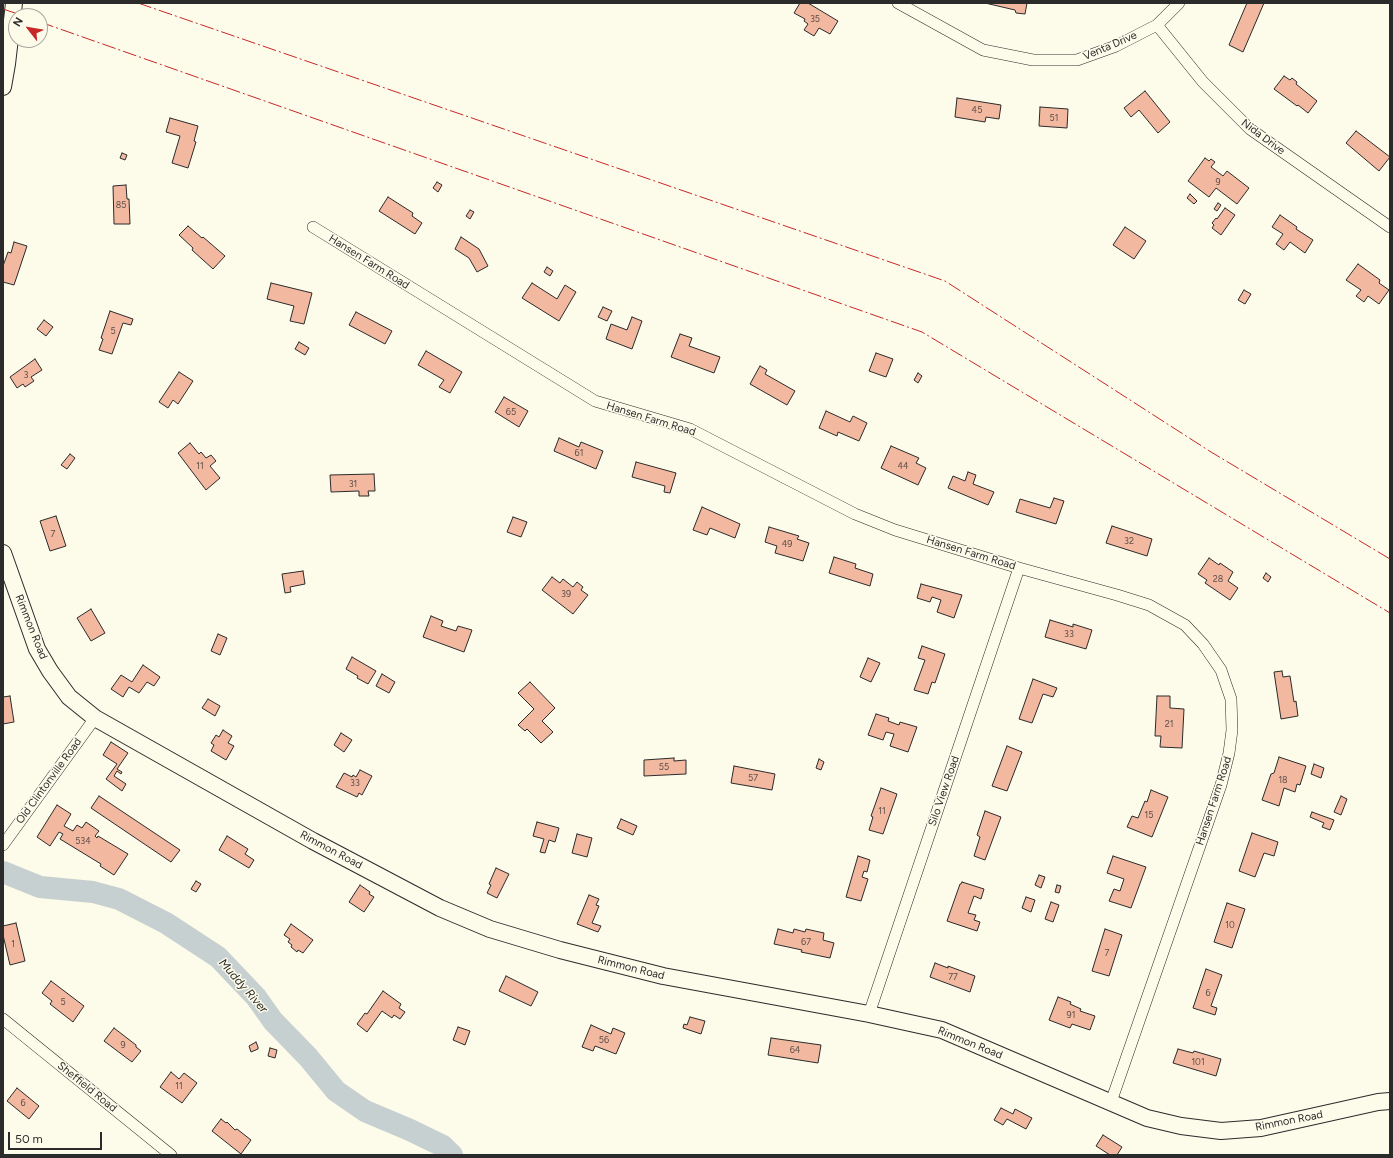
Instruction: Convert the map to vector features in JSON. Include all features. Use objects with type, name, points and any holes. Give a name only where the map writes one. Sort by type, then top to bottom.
[{"type":"street","points":[[3,87],[14,3]]},
{"type":"street","name":"Venta Drive","points":[[898,3],[983,50],[1033,60],[1078,60],[1116,46],[1157,25],[1179,3]]},
{"type":"street","name":"Nida Drive","points":[[1157,25],[1203,82],[1250,129],[1390,227]]},
{"type":"street","name":"Hansen Farm Road","points":[[313,228],[594,401],[690,429],[855,514],[895,530],[1019,568],[1149,605],[1185,625],[1204,644],[1221,670],[1231,700],[1232,730],[1229,753],[1221,785],[1111,1102]]},
{"type":"street","name":"Rimmon Road","points":[[3,553],[37,649],[50,671],[69,697],[95,718],[320,845],[440,908],[490,929],[560,950],[663,976],[869,1014],[942,1030],[1147,1118],[1181,1126],[1221,1131],[1261,1128],[1378,1102],[1390,1101]]},
{"type":"street","name":"Silo View Road","points":[[869,1014],[1019,568]]},
{"type":"street","name":"Old Clintonville Road","points":[[3,845],[95,718]]},
{"type":"street","name":"Sheffield Road","points":[[3,1019],[171,1155]]},
{"type":"building","points":[[800,3],[808,3],[838,21],[830,34],[819,28],[814,36],[804,30],[808,24],[804,21],[805,19],[794,13]]},
{"type":"building","points":[[985,3],[1027,3],[1025,14],[1016,13],[1015,10]]},
{"type":"building","points":[[1247,3],[1264,3],[1243,52],[1229,45]]},
{"type":"building","points":[[1284,76],[1290,80],[1292,78],[1297,82],[1296,84],[1317,101],[1308,113],[1274,89]]},
{"type":"building","points":[[1145,91],[1170,122],[1158,133],[1139,110],[1131,117],[1124,108]]},
{"type":"building","points":[[957,98],[1001,105],[999,119],[986,117],[985,122],[955,117]]},
{"type":"building","points":[[1040,107],[1068,109],[1067,128],[1039,126]]},
{"type":"building","points":[[170,118],[198,126],[194,141],[196,142],[188,168],[172,163],[180,136],[166,132]]},
{"type":"building","points":[[1356,131],[1390,157],[1379,171],[1346,143]]},
{"type":"building","points":[[122,153],[127,155],[125,160],[120,158]]},
{"type":"building","points":[[1205,158],[1209,161],[1211,159],[1215,162],[1211,167],[1223,176],[1227,171],[1249,188],[1237,204],[1216,188],[1209,197],[1188,181]]},
{"type":"building","points":[[437,182],[442,185],[438,192],[433,188]]},
{"type":"building","points":[[126,185],[127,199],[129,199],[130,224],[114,224],[113,186]]},
{"type":"building","points":[[1190,194],[1197,201],[1194,204],[1187,198]]},
{"type":"building","points":[[388,197],[413,213],[412,216],[422,223],[415,234],[379,211]]},
{"type":"building","points":[[1218,203],[1221,205],[1217,211],[1214,209]]},
{"type":"building","points":[[1225,208],[1235,215],[1221,235],[1212,228],[1214,225],[1212,223]]},
{"type":"building","points":[[470,210],[474,212],[470,219],[466,216]]},
{"type":"building","points":[[1280,215],[1297,227],[1296,229],[1313,240],[1305,253],[1290,242],[1284,250],[1276,244],[1283,234],[1272,227]]},
{"type":"building","points":[[188,226],[225,256],[213,269],[192,250],[193,248],[179,235]]},
{"type":"building","points":[[1125,227],[1146,241],[1134,259],[1113,245]]},
{"type":"building","points":[[461,237],[479,249],[488,266],[477,272],[469,258],[455,249]]},
{"type":"building","points":[[14,242],[27,246],[14,285],[3,282],[3,266],[8,252],[11,253]]},
{"type":"building","points":[[1358,264],[1380,280],[1379,283],[1389,290],[1379,304],[1368,296],[1364,302],[1356,296],[1361,290],[1346,280]]},
{"type":"building","points":[[547,267],[553,271],[550,276],[544,272]]},
{"type":"building","points":[[271,283],[312,293],[304,324],[290,321],[294,306],[267,299]]},
{"type":"building","points":[[532,283],[557,299],[565,285],[576,292],[559,321],[522,298]]},
{"type":"building","points":[[1244,290],[1251,294],[1245,304],[1238,300]]},
{"type":"building","points":[[603,307],[612,311],[607,321],[598,317]]},
{"type":"building","points":[[110,311],[133,319],[131,325],[123,323],[112,354],[99,350],[103,339],[101,338]]},
{"type":"building","points":[[356,312],[392,331],[385,344],[349,325]]},
{"type":"building","points":[[632,317],[642,321],[632,349],[606,339],[611,324],[627,330]]},
{"type":"building","points":[[44,320],[53,327],[46,336],[37,329]]},
{"type":"building","points":[[680,334],[692,338],[689,346],[720,357],[714,373],[671,357]]},
{"type":"building","points":[[299,342],[309,348],[305,355],[295,349]]},
{"type":"building","points":[[426,351],[462,372],[450,393],[439,387],[444,380],[418,365]]},
{"type":"building","points":[[876,353],[893,359],[886,377],[869,371]]},
{"type":"building","points":[[35,359],[42,370],[31,377],[34,381],[25,387],[23,384],[17,388],[10,377]]},
{"type":"building","points":[[760,366],[767,370],[765,374],[795,391],[787,405],[750,384]]},
{"type":"building","points":[[179,372],[193,381],[178,404],[173,400],[168,408],[159,402]]},
{"type":"building","points":[[918,373],[922,376],[918,383],[914,380]]},
{"type":"building","points":[[504,397],[528,411],[519,427],[495,412]]},
{"type":"building","points":[[826,411],[850,422],[853,416],[867,423],[859,441],[838,432],[837,436],[819,428]]},
{"type":"building","points":[[559,438],[579,447],[581,442],[603,451],[596,469],[554,451]]},
{"type":"building","points":[[190,443],[199,454],[201,452],[206,458],[211,455],[216,461],[210,466],[220,478],[206,490],[178,453]]},
{"type":"building","points":[[891,446],[919,458],[916,463],[926,468],[918,485],[881,468]]},
{"type":"building","points":[[70,454],[75,458],[67,469],[61,465]]},
{"type":"building","points":[[636,462],[676,473],[670,493],[664,492],[665,486],[632,477]]},
{"type":"building","points":[[968,472],[976,475],[973,484],[994,492],[988,505],[948,488],[953,476],[965,481]]},
{"type":"building","points":[[374,474],[375,491],[368,491],[369,496],[359,496],[359,491],[331,492],[330,475]]},
{"type":"building","points":[[1054,498],[1064,501],[1056,524],[1016,512],[1020,499],[1050,508]]},
{"type":"building","points":[[702,507],[740,524],[735,538],[710,528],[707,535],[693,530]]},
{"type":"building","points":[[56,516],[66,546],[50,551],[40,521]]},
{"type":"building","points":[[513,517],[527,522],[521,537],[507,532]]},
{"type":"building","points":[[1112,526],[1152,539],[1147,556],[1106,543]]},
{"type":"building","points":[[769,527],[799,536],[797,539],[809,543],[803,561],[775,553],[777,546],[765,542]]},
{"type":"building","points":[[834,557],[856,564],[855,568],[873,574],[870,586],[829,573]]},
{"type":"building","points":[[1209,558],[1219,565],[1220,563],[1233,572],[1228,581],[1238,588],[1230,600],[1205,583],[1207,580],[1198,574]]},
{"type":"building","points":[[303,571],[305,584],[290,587],[291,592],[285,593],[282,574]]},
{"type":"building","points":[[1266,573],[1271,577],[1268,582],[1263,578]]},
{"type":"building","points":[[552,577],[560,583],[563,579],[573,587],[577,582],[583,587],[581,590],[588,595],[573,614],[542,590]]},
{"type":"building","points":[[921,584],[962,595],[954,618],[937,612],[941,600],[932,597],[930,602],[917,598]]},
{"type":"building","points":[[91,609],[105,633],[91,641],[77,618]]},
{"type":"building","points":[[431,616],[443,621],[441,626],[456,631],[458,626],[472,630],[464,652],[423,637]]},
{"type":"building","points":[[1050,620],[1073,627],[1073,624],[1092,630],[1086,649],[1045,637]]},
{"type":"building","points":[[218,634],[227,638],[220,655],[211,651]]},
{"type":"building","points":[[922,646],[945,654],[935,683],[932,682],[928,694],[914,690],[925,660],[918,658]]},
{"type":"building","points":[[352,657],[376,671],[368,684],[357,678],[358,676],[346,669]]},
{"type":"building","points":[[868,658],[880,663],[871,682],[860,677]]},
{"type":"building","points":[[143,665],[160,677],[154,686],[147,682],[139,693],[129,687],[123,697],[111,689],[121,675],[132,682]]},
{"type":"building","points":[[1282,671],[1283,677],[1290,676],[1298,716],[1281,719],[1274,672]]},
{"type":"building","points":[[382,674],[395,682],[389,693],[376,686]]},
{"type":"building","points":[[1033,679],[1057,688],[1053,697],[1043,694],[1032,723],[1019,719]]},
{"type":"building","points":[[530,682],[555,708],[542,721],[553,732],[541,743],[527,729],[525,731],[518,725],[534,709],[518,693]]},
{"type":"building","points":[[10,696],[14,722],[3,724],[3,697]]},
{"type":"building","points":[[1157,696],[1170,696],[1170,708],[1184,709],[1182,748],[1160,747],[1161,736],[1155,736]]},
{"type":"building","points":[[208,699],[220,706],[215,716],[202,708]]},
{"type":"building","points":[[876,714],[889,718],[888,721],[899,725],[900,722],[917,727],[908,752],[890,746],[894,734],[886,732],[883,740],[868,735]]},
{"type":"building","points":[[223,730],[232,736],[228,743],[234,746],[226,760],[211,751],[214,745],[211,743],[216,735],[219,737]]},
{"type":"building","points":[[341,733],[352,740],[344,752],[334,745]]},
{"type":"building","points":[[111,742],[128,753],[117,769],[122,772],[121,774],[117,771],[114,776],[126,784],[122,791],[106,779],[117,764],[103,755]]},
{"type":"building","points":[[1007,746],[1022,752],[1007,791],[992,786]]},
{"type":"building","points":[[1279,757],[1306,766],[1300,785],[1297,784],[1295,792],[1284,788],[1279,806],[1262,800],[1271,774],[1274,773]]},
{"type":"building","points":[[674,758],[674,761],[686,760],[686,774],[644,776],[644,760]]},
{"type":"building","points":[[819,759],[824,762],[821,770],[816,768]]},
{"type":"building","points":[[1314,764],[1324,768],[1321,778],[1311,774]]},
{"type":"building","points":[[734,766],[775,774],[772,790],[731,783]]},
{"type":"building","points":[[360,770],[372,776],[362,795],[359,793],[357,797],[336,787],[344,773],[352,777],[353,775],[356,777]]},
{"type":"building","points":[[881,788],[897,794],[883,834],[869,830],[873,817],[871,816]]},
{"type":"building","points":[[1151,790],[1168,797],[1152,837],[1127,827],[1132,816],[1138,818],[1145,801],[1147,802]]},
{"type":"building","points":[[99,796],[180,850],[171,862],[91,808]]},
{"type":"building","points":[[1341,796],[1347,799],[1341,815],[1334,812]]},
{"type":"building","points":[[57,805],[71,814],[64,826],[73,831],[77,825],[82,828],[86,822],[99,831],[95,836],[97,838],[98,836],[128,854],[114,875],[100,866],[101,864],[60,839],[63,834],[59,832],[50,846],[37,837]]},
{"type":"building","points":[[985,811],[1001,817],[985,860],[974,856],[980,837],[977,835]]},
{"type":"building","points":[[1312,812],[1334,820],[1330,830],[1322,827],[1324,823],[1310,817]]},
{"type":"building","points":[[621,819],[637,826],[633,835],[617,828]]},
{"type":"building","points":[[537,822],[559,828],[555,842],[549,840],[545,853],[540,852],[544,839],[533,836]]},
{"type":"building","points":[[1252,833],[1278,842],[1274,856],[1264,853],[1255,877],[1239,871]]},
{"type":"building","points":[[577,834],[592,838],[587,857],[572,853]]},
{"type":"building","points":[[227,836],[248,849],[245,854],[254,860],[249,868],[219,850]]},
{"type":"building","points":[[858,856],[870,860],[867,872],[864,871],[862,877],[868,879],[861,901],[846,897]]},
{"type":"building","points":[[1113,856],[1146,867],[1131,908],[1109,901],[1114,889],[1120,891],[1124,879],[1107,873]]},
{"type":"building","points":[[496,868],[509,874],[497,898],[487,893]]},
{"type":"building","points":[[1039,875],[1045,877],[1041,888],[1035,885]]},
{"type":"building","points":[[196,881],[201,884],[196,892],[191,889]]},
{"type":"building","points":[[962,882],[984,889],[981,899],[974,896],[968,913],[976,915],[974,920],[980,922],[977,931],[947,921]]},
{"type":"building","points":[[360,885],[374,897],[364,912],[349,902]]},
{"type":"building","points":[[1057,885],[1061,886],[1059,893],[1055,892]]},
{"type":"building","points":[[589,895],[599,899],[596,905],[599,906],[592,923],[601,926],[598,932],[577,924]]},
{"type":"building","points":[[1026,897],[1035,900],[1031,912],[1022,908]]},
{"type":"building","points":[[1051,902],[1059,905],[1053,922],[1045,919]]},
{"type":"building","points":[[1227,903],[1245,909],[1232,948],[1214,942]]},
{"type":"building","points":[[16,923],[25,961],[10,965],[3,935],[3,926]]},
{"type":"building","points":[[291,924],[313,940],[303,953],[298,950],[297,952],[291,947],[292,945],[288,942],[290,939],[284,935]]},
{"type":"building","points":[[778,929],[793,933],[794,929],[805,932],[806,929],[824,933],[823,940],[834,943],[830,958],[801,952],[802,950],[774,944]]},
{"type":"building","points":[[1105,929],[1122,935],[1109,976],[1092,971]]},
{"type":"building","points":[[935,963],[975,976],[970,992],[930,977]]},
{"type":"building","points":[[1206,969],[1222,975],[1211,1006],[1217,1008],[1215,1015],[1193,1008]]},
{"type":"building","points":[[506,976],[538,992],[531,1006],[499,991]]},
{"type":"building","points":[[51,981],[84,1006],[73,1022],[50,1004],[52,1001],[42,993]]},
{"type":"building","points":[[383,991],[401,1004],[399,1008],[405,1012],[400,1019],[394,1015],[392,1018],[382,1011],[367,1032],[357,1024],[365,1013],[367,1014]]},
{"type":"building","points":[[1058,997],[1071,1002],[1070,1004],[1081,1009],[1080,1011],[1095,1016],[1090,1030],[1072,1024],[1070,1028],[1049,1020]]},
{"type":"building","points":[[690,1017],[705,1021],[701,1034],[683,1028],[684,1024],[687,1025]]},
{"type":"building","points":[[591,1025],[611,1034],[613,1028],[625,1033],[616,1054],[595,1046],[593,1051],[582,1047]]},
{"type":"building","points":[[458,1027],[470,1031],[465,1045],[453,1040]]},
{"type":"building","points":[[114,1028],[136,1045],[136,1047],[141,1051],[132,1062],[104,1041]]},
{"type":"building","points":[[771,1038],[821,1045],[818,1063],[768,1055]]},
{"type":"building","points":[[256,1042],[258,1049],[251,1052],[249,1046]]},
{"type":"building","points":[[270,1048],[277,1050],[275,1058],[268,1056]]},
{"type":"building","points":[[1178,1049],[1193,1053],[1194,1051],[1221,1059],[1216,1076],[1173,1063]]},
{"type":"building","points":[[171,1072],[179,1079],[184,1073],[197,1083],[182,1103],[160,1087]]},
{"type":"building","points":[[17,1088],[39,1106],[29,1119],[7,1101]]},
{"type":"building","points":[[1001,1108],[1013,1114],[1015,1109],[1032,1118],[1026,1129],[1007,1119],[1003,1125],[994,1120]]},
{"type":"building","points":[[221,1119],[251,1140],[241,1154],[212,1131]]},
{"type":"building","points":[[1103,1135],[1122,1147],[1117,1155],[1110,1155],[1096,1146]]},
{"type":"waterway","name":"Muddy River","points":[[3,872],[40,887],[93,892],[119,899],[166,923],[218,957],[256,997],[273,1021],[308,1057],[336,1091],[365,1111],[443,1146],[452,1155]]},
{"type":"power","points":[[138,3],[945,281],[1211,452],[1390,559]]},
{"type":"power","points":[[3,9],[8,11]]},
{"type":"power","points":[[48,25],[922,332],[1390,613]]}]
